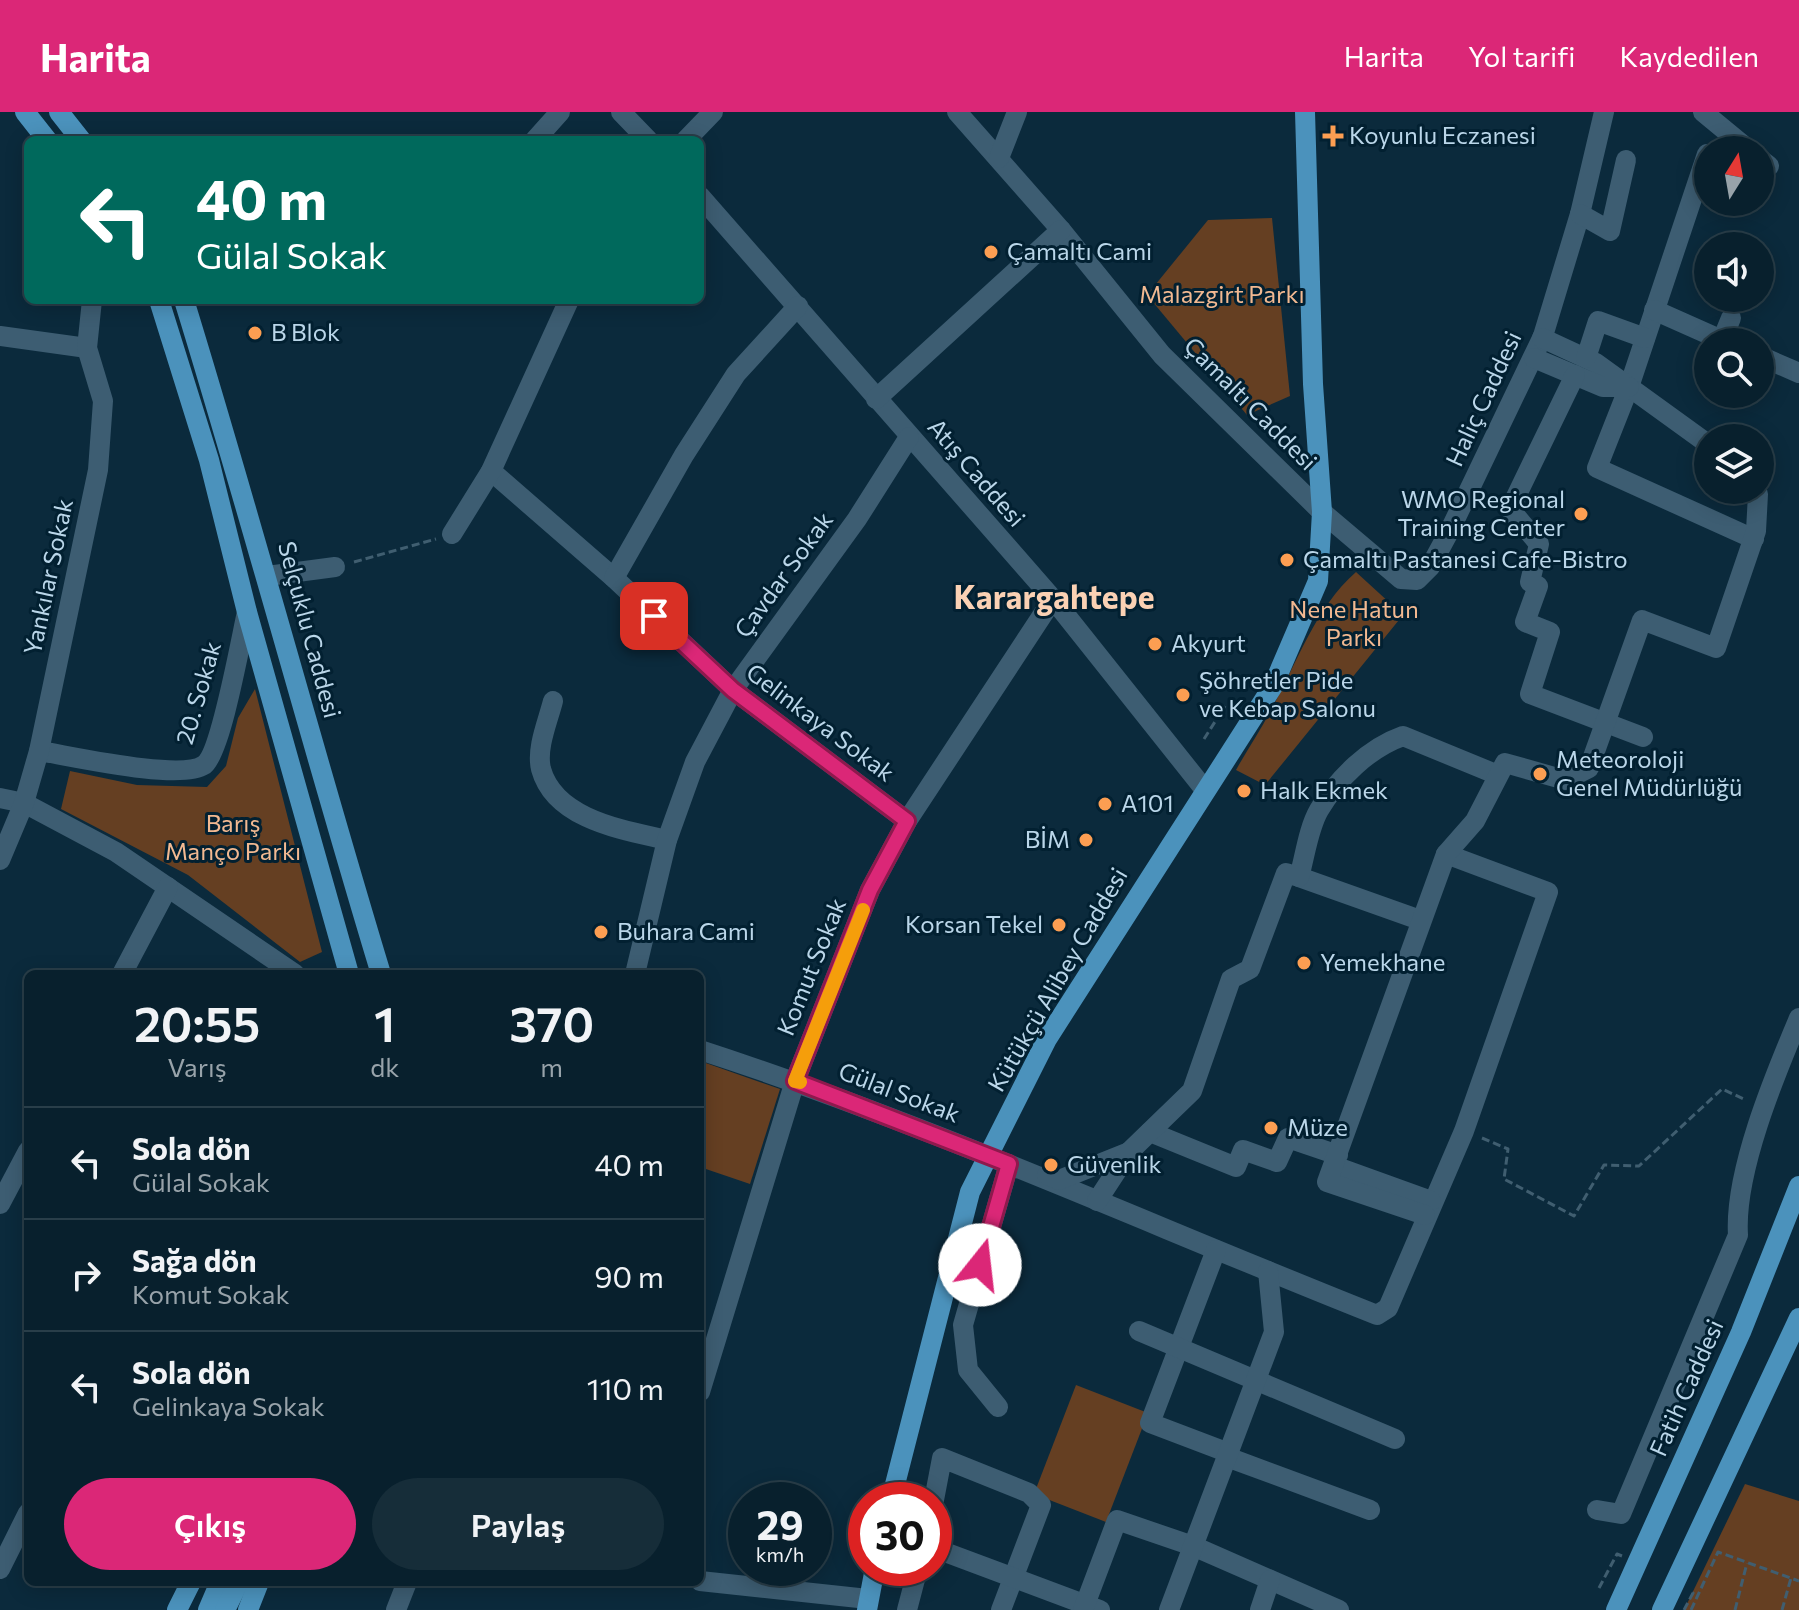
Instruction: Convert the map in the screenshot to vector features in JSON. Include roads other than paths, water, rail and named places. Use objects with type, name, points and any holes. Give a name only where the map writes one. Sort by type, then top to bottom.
[{"type":"main road","points":[[25,112],[44,136]]},
{"type":"main road","points":[[59,112],[78,136]]},
{"type":"main road","name":"Kütükçü Alibey Caddesi","points":[[896,1482],[970,1192],[1047,1039],[1273,686],[1318,581],[1322,512],[1313,384],[1305,112]]},
{"type":"main road","points":[[160,304],[209,460],[247,612],[348,970]]},
{"type":"main road","name":"Selçuklu Caddesi","points":[[185,304],[380,970]]},
{"type":"main road","name":"Fatih Caddesi","points":[[1616,1610],[1741,1332],[1799,1186]]},
{"type":"main road","points":[[1662,1610],[1799,1318]]},
{"type":"main road","points":[[177,1610],[189,1586]]},
{"type":"main road","points":[[208,1610],[218,1586]]},
{"type":"main road","points":[[225,1610],[237,1586]]},
{"type":"main road","points":[[248,1610],[257,1586]]},
{"type":"street","points":[[539,136],[560,112]]},
{"type":"street","points":[[621,112],[644,136]]},
{"type":"street","points":[[690,136],[713,112]]},
{"type":"street","name":"Çamaltı Caddesi","points":[[957,112],[1061,230],[1162,355],[1322,512]]},
{"type":"street","points":[[999,158],[1017,112]]},
{"type":"street","name":"Haliç Caddesi","points":[[1322,512],[1401,579],[1417,580],[1430,567],[1542,338],[1580,214],[1604,112]]},
{"type":"street","points":[[1703,112],[1732,136]]},
{"type":"street","points":[[1580,214],[1610,231],[1626,160]]},
{"type":"street","points":[[1694,192],[1629,387],[1597,468],[1754,539]]},
{"type":"street","name":"Atış Caddesi","points":[[704,200],[1053,599],[1205,790]]},
{"type":"street","points":[[876,399],[1061,230]]},
{"type":"street","name":"Yankılar Sokak","points":[[0,860],[24,803],[39,751],[98,470],[103,401],[87,348],[92,304]]},
{"type":"street","points":[[452,534],[491,471],[567,304]]},
{"type":"street","points":[[614,578],[684,455],[736,374],[798,306]]},
{"type":"street","points":[[1654,310],[1695,328]]},
{"type":"street","points":[[1728,328],[1731,318]]},
{"type":"street","points":[[1643,737],[1530,694],[1550,632],[1525,622],[1538,586],[1530,582],[1539,544],[1510,509],[1580,367],[1598,321],[1645,338]]},
{"type":"street","points":[[0,336],[87,348]]},
{"type":"street","points":[[1542,338],[1603,387],[1629,387],[1694,434]]},
{"type":"street","points":[[1534,358],[1580,367]]},
{"type":"street","points":[[1774,362],[1799,373]]},
{"type":"street","name":"Çavdar Sokak","points":[[636,970],[667,840],[686,779],[733,690],[857,519],[909,437]]},
{"type":"street","name":"Gelinkaya Sokak","points":[[491,471],[614,578],[733,690],[907,821]]},
{"type":"street","points":[[1333,1168],[1446,854],[1475,821],[1505,763],[1565,780],[1575,778],[1589,768],[1642,620],[1716,648],[1754,539],[1757,504]]},
{"type":"street","points":[[267,576],[335,567]]},
{"type":"street","name":"Komut Sokak","points":[[704,1361],[707,1338],[795,1081],[870,890],[907,821],[1053,599]]},
{"type":"street","name":"20. Sokak","points":[[39,751],[181,773],[204,765],[212,754],[224,716],[247,612]]},
{"type":"street","points":[[553,701],[541,746],[541,768],[561,801],[614,827],[667,840]]},
{"type":"street","points":[[1299,877],[1318,811],[1376,745],[1403,736],[1498,775]]},
{"type":"street","points":[[0,798],[24,803],[116,852],[289,970]]},
{"type":"street","points":[[1150,1132],[1236,1167],[1243,1150],[1277,1162],[1288,1138],[1333,1168],[1428,1208],[1464,1131],[1548,892],[1446,854]]},
{"type":"street","points":[[1097,1201],[1129,1152],[1192,1091],[1231,979],[1250,969],[1286,873],[1420,920]]},
{"type":"street","points":[[124,970],[168,887]]},
{"type":"street","points":[[1597,1510],[1621,1514],[1738,1235],[1737,1209],[1765,1108],[1799,1018]]},
{"type":"street","name":"Gülal Sokak","points":[[704,1051],[795,1081],[1009,1164],[1377,1315],[1388,1308],[1428,1208]]},
{"type":"street","points":[[1032,1168],[1059,1180],[1129,1152]]},
{"type":"street","points":[[0,1204],[24,1159]]},
{"type":"street","points":[[998,1407],[968,1370],[963,1325],[1009,1164]]},
{"type":"street","points":[[1216,1250],[1150,1423],[1370,1510]]},
{"type":"street","points":[[1169,1610],[1274,1332],[1268,1271]]},
{"type":"street","points":[[1139,1331],[1395,1439]]},
{"type":"street","points":[[937,1482],[942,1458],[1029,1493],[1041,1505],[1001,1610]]},
{"type":"street","points":[[952,1555],[1089,1608],[1117,1520],[1193,1546],[1339,1610]]},
{"type":"street","points":[[0,1569],[24,1521]]},
{"type":"street","points":[[1260,1610],[1270,1580]]},
{"type":"street","points":[[704,1582],[867,1605]]},
{"type":"street","points":[[396,1610],[405,1586]]},
{"type":"street","points":[[907,1610],[913,1586]]},
{"type":"place","name":"Koyunlu Eczanesi","points":[[1333,136]]},
{"type":"place","name":"Çamaltı Cami","points":[[991,252]]},
{"type":"place","name":"B Blok","points":[[255,333]]},
{"type":"place","name":"WMO Regional Training Center","points":[[1581,514]]},
{"type":"place","name":"Çamaltı Pastanesi Cafe-Bistro","points":[[1287,560]]},
{"type":"place","name":"Akyurt","points":[[1155,644]]},
{"type":"place","name":"Şöhretler Pide ve Kebap Salonu","points":[[1183,695]]},
{"type":"place","name":"Meteoroloji Genel Müdürlüğü","points":[[1540,774]]},
{"type":"place","name":"Halk Ekmek","points":[[1244,791]]},
{"type":"place","name":"A101","points":[[1105,804]]},
{"type":"place","name":"BİM","points":[[1086,840]]},
{"type":"place","name":"Korsan Tekel","points":[[1059,925]]},
{"type":"place","name":"Buhara Cami","points":[[601,932]]},
{"type":"place","name":"Yemekhane","points":[[1304,963]]},
{"type":"place","name":"Müze","points":[[1271,1128]]},
{"type":"place","name":"Güvenlik","points":[[1051,1165]]},
{"type":"district","name":"Karargahtepe","points":[[1054,598]]},
{"type":"park label","name":"Malazgirt Parkı","points":[[1222,295]]},
{"type":"park label","name":"Nene Hatun Parkı","points":[[1354,624]]},
{"type":"park label","name":"Barış Manço Parkı","points":[[233,838]]}]
